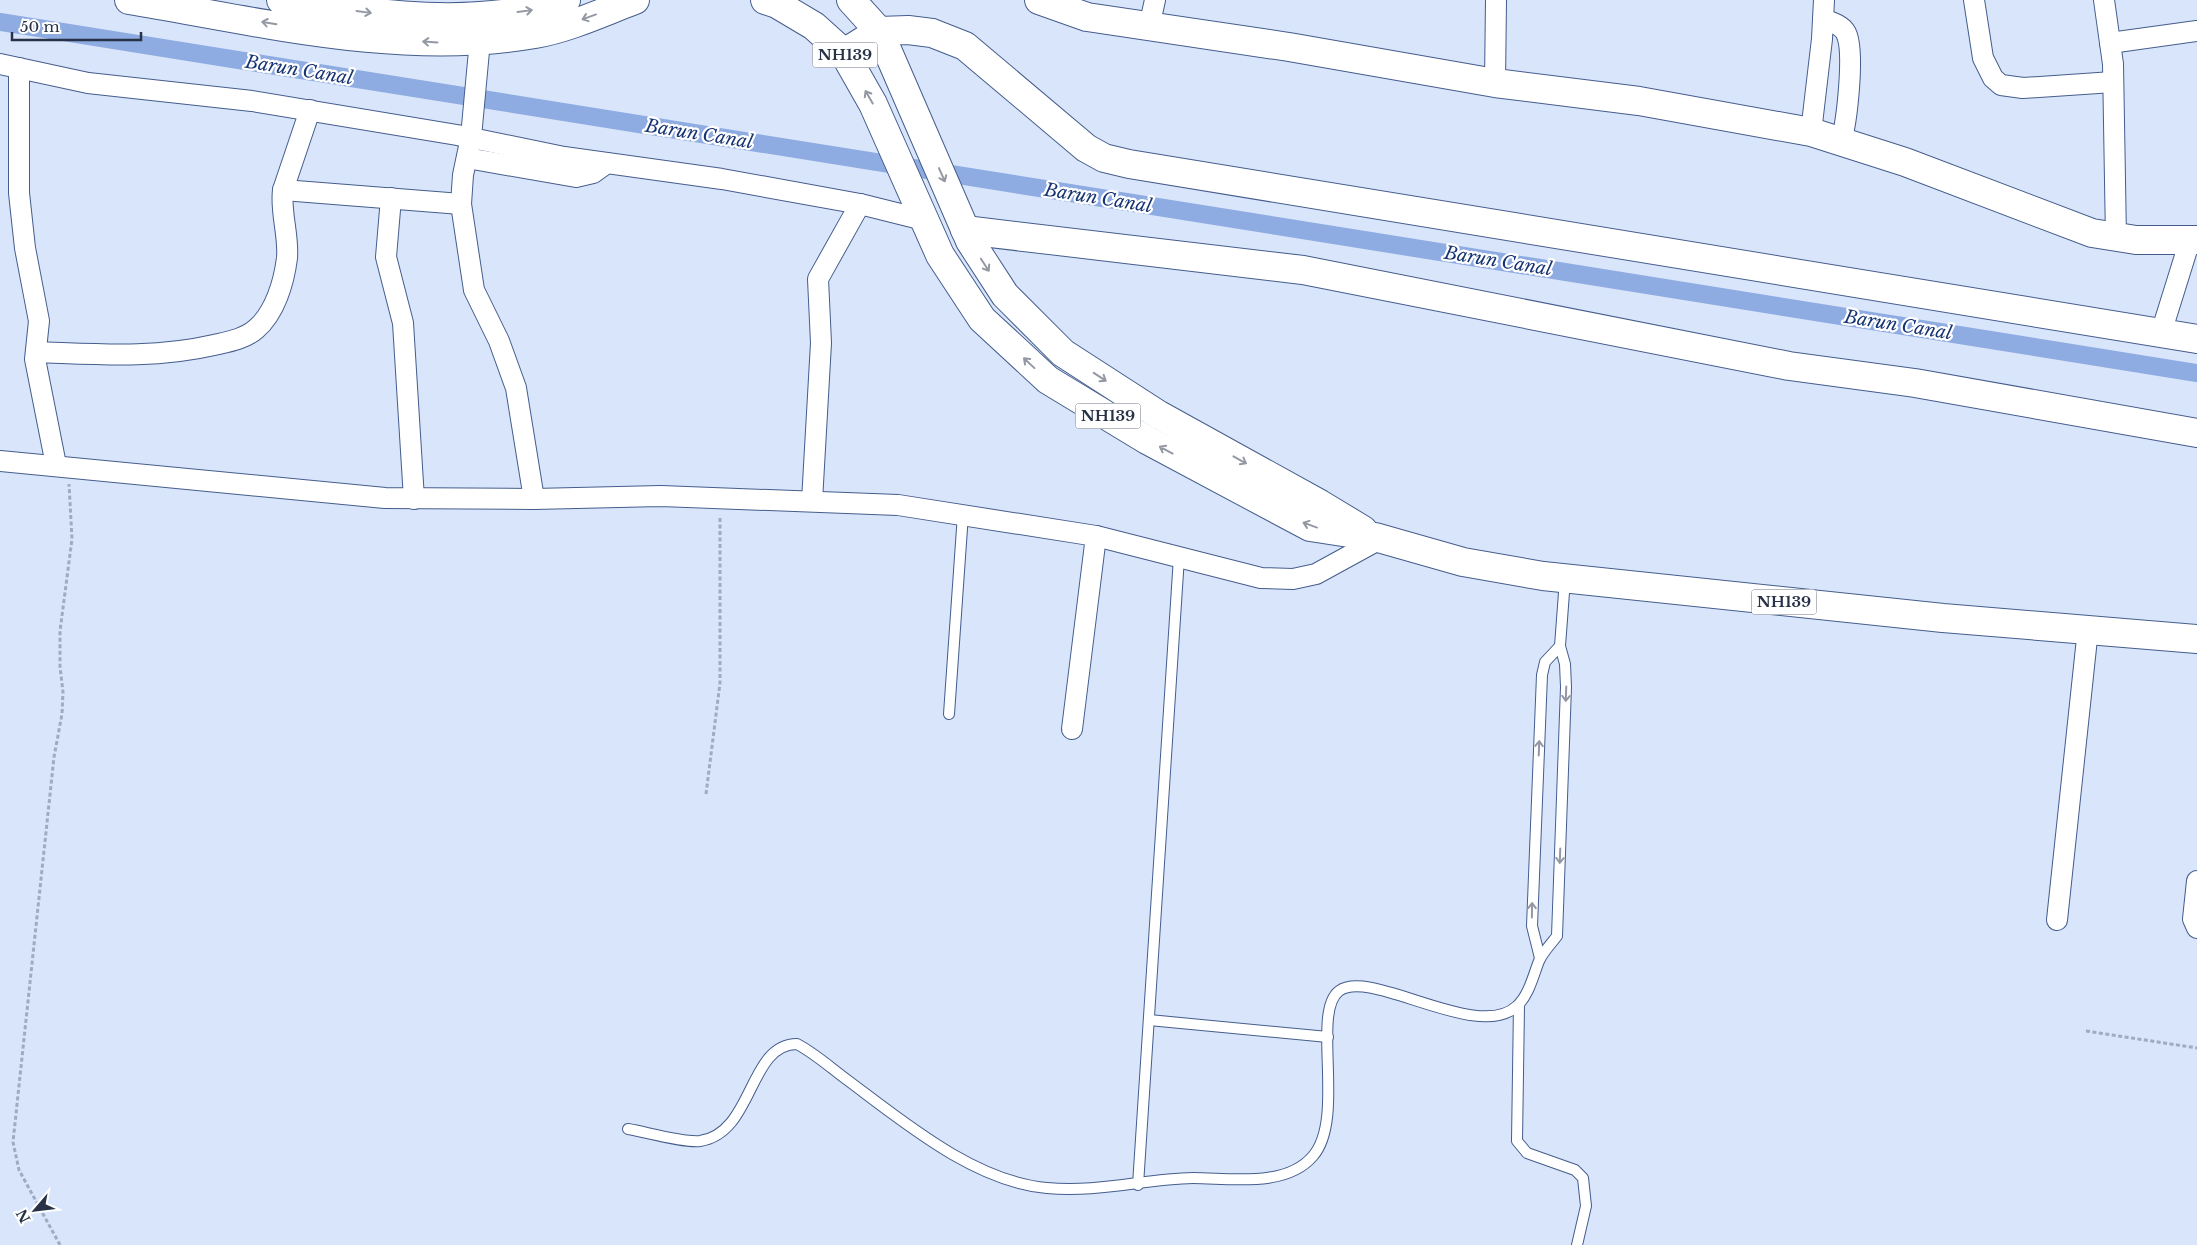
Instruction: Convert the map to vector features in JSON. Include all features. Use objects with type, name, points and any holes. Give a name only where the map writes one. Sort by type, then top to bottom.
[{"type":"main road","points":[[129,0],[352,36],[438,42],[536,34],[635,0]]},
{"type":"main road","points":[[281,0],[370,13],[428,18],[482,17],[541,8],[563,1]]},
{"type":"main road","name":"NH139","points":[[765,0],[814,26],[844,53],[873,104],[940,254],[982,319],[1048,380],[1147,440],[1310,527],[1377,538],[1463,562],[1565,579],[1942,618],[2197,639]]},
{"type":"main road","name":"NH139","points":[[851,0],[879,31],[960,218],[1005,295],[1063,353],[1159,415],[1320,504],[1377,538]]},
{"type":"main road","points":[[1039,0],[1087,18],[1289,47],[1495,83],[1639,101],[1811,132],[1905,162],[2059,223],[2116,238],[2194,240]]},
{"type":"main road","points":[[844,53],[879,31],[908,30],[932,33],[965,46],[1086,148],[1104,158],[1129,164],[2197,339]]},
{"type":"main road","points":[[960,218],[1303,270],[1789,366],[1915,383],[2197,433]]},
{"type":"street","points":[[1149,26],[1155,0]]},
{"type":"street","points":[[1495,83],[1496,0]]},
{"type":"street","points":[[1974,0],[1983,58],[1993,78],[2001,85],[2023,88],[2113,82]]},
{"type":"street","points":[[2104,0],[2113,82],[2116,238]]},
{"type":"street","points":[[1811,132],[1823,10]]},
{"type":"street","points":[[1823,10],[1847,34],[1849,47],[1848,107],[1841,142]]},
{"type":"street","points":[[2110,43],[2197,31]]},
{"type":"street","points":[[480,40],[471,137],[463,174],[461,204],[474,290],[502,348],[516,388],[534,499]]},
{"type":"street","points":[[61,466],[37,371],[36,352],[39,321],[25,248],[10,66],[120,87],[252,101],[310,110],[471,137],[564,157],[722,179],[860,204],[920,211]]},
{"type":"street","points":[[36,352],[150,355],[224,343],[254,331],[274,306],[287,258],[281,200],[310,110]]},
{"type":"street","points":[[467,158],[576,177],[593,173],[607,163]]},
{"type":"street","points":[[283,190],[461,204]]},
{"type":"street","points":[[392,198],[386,257],[403,323],[414,499]]},
{"type":"street","points":[[812,501],[821,343],[818,279],[860,204]]},
{"type":"street","points":[[2161,333],[2194,240]]},
{"type":"street","points":[[0,461],[414,499],[661,496],[898,505],[1096,536],[1261,578],[1293,579],[1316,574],[1377,538]]},
{"type":"street","points":[[1072,729],[1096,536]]},
{"type":"street","points":[[2057,920],[2088,629]]},
{"type":"street","points":[[2197,882],[2193,919],[2197,928]]},
{"type":"lane","points":[[949,714],[963,514]]},
{"type":"lane","points":[[1138,1185],[1179,557]]},
{"type":"lane","points":[[628,1129],[697,1141],[714,1138],[734,1121],[772,1055],[786,1044],[797,1044],[931,1140],[989,1175],[1006,1181],[1044,1188],[1099,1189],[1186,1179],[1279,1176],[1297,1169],[1313,1156],[1321,1143],[1326,1123],[1329,1097],[1328,1015],[1331,1001],[1337,992],[1357,985],[1440,1008],[1490,1018],[1507,1014],[1519,1005],[1530,985],[1540,958],[1556,936],[1566,688],[1565,664],[1560,646],[1565,579]]},
{"type":"lane","points":[[1540,958],[1534,937],[1532,919],[1542,675],[1545,662],[1560,646]]},
{"type":"lane","points":[[1519,1005],[1517,1141],[1527,1153],[1575,1170],[1583,1178],[1586,1206],[1577,1245]]},
{"type":"lane","points":[[1149,1020],[1328,1037]]},
{"type":"path","points":[[60,1245],[19,1170],[13,1142],[54,757],[62,706],[60,630],[72,539],[61,466]]},
{"type":"path","points":[[706,794],[720,683],[721,498]]},
{"type":"path","points":[[2086,1031],[2197,1048]]},
{"type":"waterway","name":"Barun Canal","points":[[0,22],[2197,373]]}]
